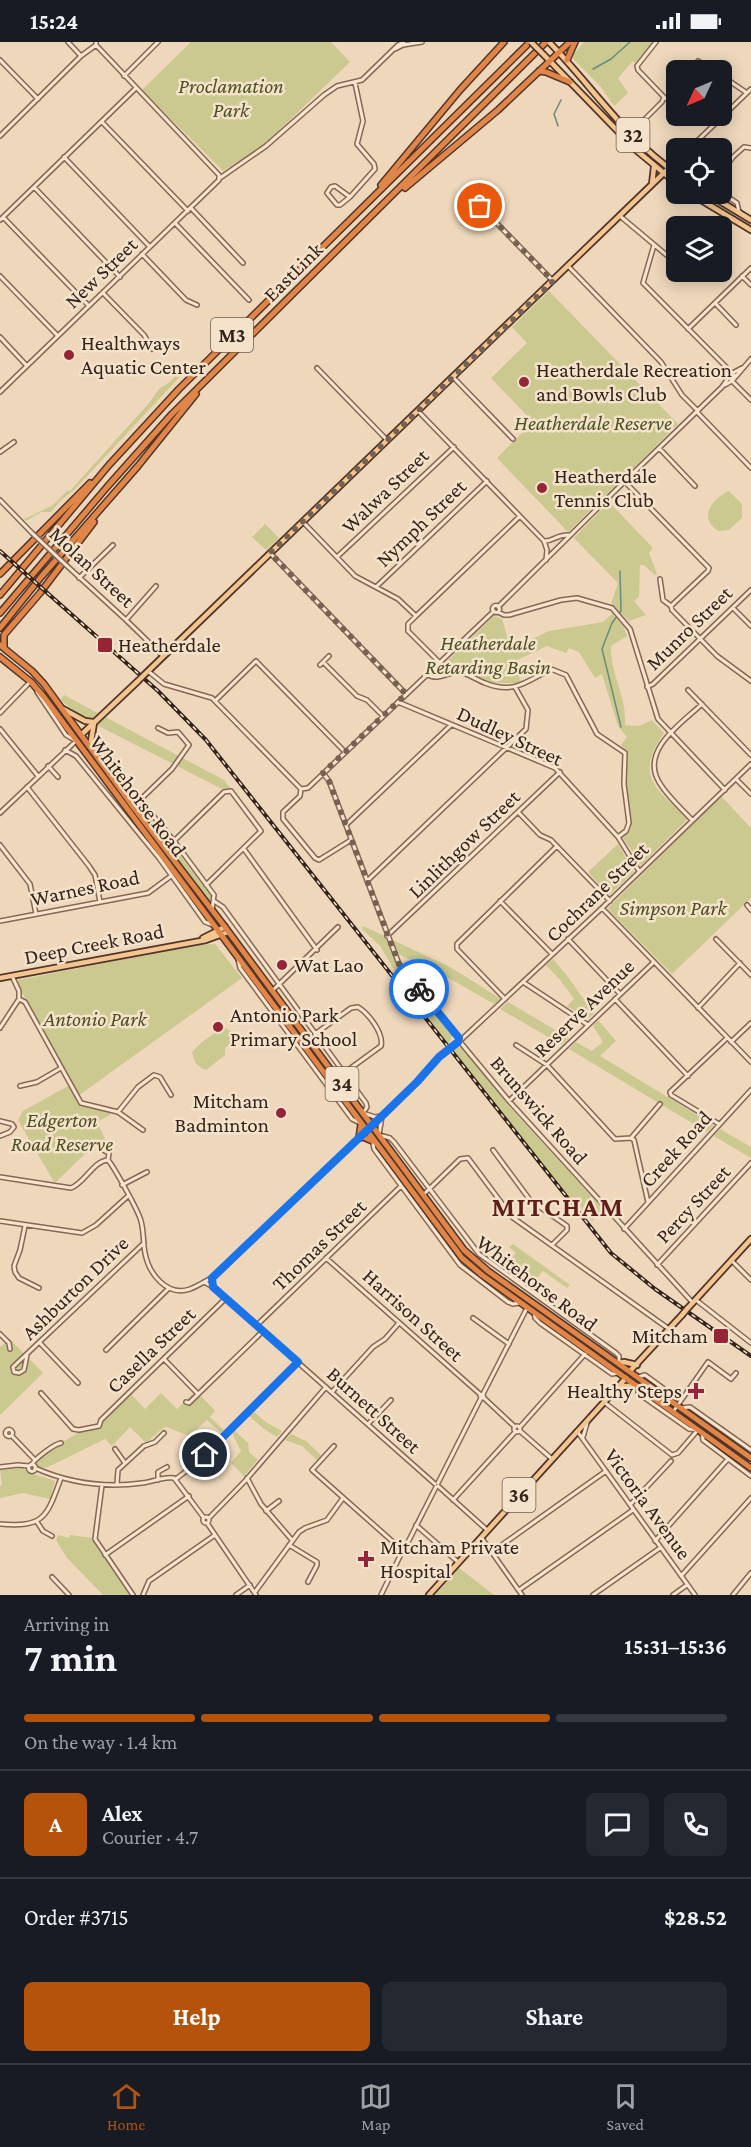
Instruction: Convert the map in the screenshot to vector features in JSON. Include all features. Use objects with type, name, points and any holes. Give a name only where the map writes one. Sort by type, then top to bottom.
[{"type":"highway","name":"EastLink","points":[[0,593],[109,465],[198,369],[530,42]]},
{"type":"highway","points":[[379,210],[480,126],[570,42]]},
{"type":"highway","points":[[567,60],[575,42]]},
{"type":"highway","points":[[361,210],[501,44]]},
{"type":"highway","name":"EastLink","points":[[0,613],[129,461],[212,374],[550,44]]},
{"type":"highway","points":[[539,71],[570,82]]},
{"type":"highway","points":[[0,628],[212,374]]},
{"type":"highway","points":[[0,574],[109,465]]},
{"type":"highway","points":[[2,646],[4,635],[40,593],[114,494]]},
{"type":"highway","name":"34","points":[[2,646],[39,678],[81,735]]},
{"type":"highway","name":"34","points":[[0,657],[32,681],[76,741]]},
{"type":"highway","points":[[76,741],[81,735]]},
{"type":"highway","name":"Whitehorse Road","points":[[81,735],[90,748],[98,754],[470,1256],[670,1400],[740,1446],[751,1458]]},
{"type":"highway","name":"Whitehorse Road","points":[[76,741],[462,1258],[587,1353],[626,1377],[700,1431],[731,1457],[751,1468]]},
{"type":"highway","points":[[90,760],[98,754]]},
{"type":"highway","points":[[361,1123],[359,1138],[363,1137],[375,1142]]},
{"type":"highway","points":[[527,1307],[531,1301]]},
{"type":"highway","name":"36","points":[[626,1377],[630,1371]]},
{"type":"main road","name":"32","points":[[530,42],[654,167],[666,176]]},
{"type":"main road","name":"32","points":[[550,44],[567,60],[631,133],[666,165]]},
{"type":"main road","points":[[652,184],[654,167]]},
{"type":"main road","points":[[81,735],[666,171]]},
{"type":"main road","points":[[708,204],[751,230]]},
{"type":"main road","points":[[724,204],[751,220]]},
{"type":"main road","points":[[61,707],[85,721],[95,722]]},
{"type":"main road","points":[[90,748],[95,722]]},
{"type":"main road","name":"Deep Creek Road","points":[[194,941],[218,930],[227,929]]},
{"type":"main road","name":"Deep Creek Road","points":[[0,978],[213,939],[218,930]]},
{"type":"main road","points":[[213,939],[221,941],[234,951]]},
{"type":"main road","name":"36","points":[[630,1371],[751,1239]]},
{"type":"main road","points":[[619,1363],[636,1365]]},
{"type":"main road","name":"36","points":[[429,1595],[626,1377]]},
{"type":"main road","points":[[618,1386],[638,1386]]},
{"type":"street","points":[[68,42],[81,56]]},
{"type":"street","points":[[124,76],[159,42]]},
{"type":"street","name":"New Street","points":[[0,392],[189,210],[219,176],[258,152],[324,95],[338,86],[355,83],[367,76],[404,42]]},
{"type":"street","points":[[394,50],[410,43],[422,42]]},
{"type":"street","points":[[631,133],[662,102],[664,97],[638,70],[637,66],[656,42]]},
{"type":"street","points":[[0,136],[96,44],[219,176]]},
{"type":"street","points":[[0,60],[38,99]]},
{"type":"street","points":[[350,197],[335,186],[331,187],[327,193],[337,205],[340,205],[350,197],[375,169],[374,164],[357,144],[363,121],[355,83]]},
{"type":"street","points":[[732,83],[747,93]]},
{"type":"street","points":[[89,306],[1,218],[136,88]]},
{"type":"street","points":[[700,138],[751,89]]},
{"type":"street","points":[[102,122],[243,263]]},
{"type":"street","points":[[732,158],[744,147],[751,148]]},
{"type":"street","points":[[64,157],[150,247]]},
{"type":"street","points":[[34,187],[120,277]]},
{"type":"street","points":[[732,200],[737,203],[739,213]]},
{"type":"street","points":[[480,206],[553,281]]},
{"type":"street","points":[[620,216],[666,255]]},
{"type":"street","points":[[175,223],[249,300]]},
{"type":"street","points":[[654,245],[643,283],[733,375]]},
{"type":"street","points":[[142,254],[186,300],[197,305]]},
{"type":"street","points":[[568,266],[662,362],[682,395],[751,468]]},
{"type":"street","points":[[688,329],[751,268]]},
{"type":"street","points":[[0,276],[58,336]]},
{"type":"street","points":[[742,276],[751,285]]},
{"type":"street","points":[[103,292],[144,335],[152,349]]},
{"type":"street","points":[[715,303],[736,325]]},
{"type":"street","points":[[0,337],[27,366]]},
{"type":"street","points":[[301,789],[308,788],[427,674],[496,612],[498,607],[751,359]]},
{"type":"street","points":[[317,368],[387,440]]},
{"type":"street","points":[[453,377],[513,439]]},
{"type":"street","points":[[731,380],[751,400]]},
{"type":"street","points":[[418,411],[544,541],[547,550],[546,560]]},
{"type":"street","points":[[0,452],[14,442]]},
{"type":"street","name":"Walwa Street","points":[[337,557],[454,447]]},
{"type":"street","points":[[659,448],[695,487]]},
{"type":"street","name":"Nymph Street","points":[[376,587],[487,481]]},
{"type":"street","points":[[625,482],[709,568],[671,606]]},
{"type":"street","name":"Molan Street","points":[[0,500],[163,656]]},
{"type":"street","points":[[440,662],[408,631],[408,624],[520,516]]},
{"type":"street","points":[[303,522],[355,576],[398,599],[416,616]]},
{"type":"street","points":[[544,541],[549,541],[558,535],[572,535]]},
{"type":"street","points":[[79,578],[113,545]]},
{"type":"street","points":[[270,553],[406,694]]},
{"type":"street","points":[[660,579],[661,598],[722,661],[751,681]]},
{"type":"street","points":[[126,620],[156,586]]},
{"type":"street","name":"Munro Street","points":[[647,687],[653,684],[751,590]]},
{"type":"street","points":[[496,612],[509,615],[578,598],[612,608],[630,629],[655,714],[725,790]]},
{"type":"street","points":[[733,608],[751,626]]},
{"type":"street","points":[[329,656],[321,664],[357,696],[367,700],[383,716]]},
{"type":"street","points":[[215,701],[256,661],[345,752]]},
{"type":"street","points":[[427,674],[436,678],[462,673],[488,685],[515,687],[528,683],[551,669],[566,675],[597,734],[625,753],[624,784],[629,823],[626,831],[618,837]]},
{"type":"street","points":[[148,671],[164,684],[210,697],[301,789]]},
{"type":"street","points":[[0,713],[32,681]]},
{"type":"street","points":[[367,881],[528,726],[528,710],[515,687]]},
{"type":"street","points":[[688,690],[751,755]]},
{"type":"street","name":"Dudley Street","points":[[398,702],[555,768],[618,837],[639,872]]},
{"type":"street","points":[[692,820],[661,786],[654,765],[657,751],[671,733],[702,704]]},
{"type":"street","points":[[346,825],[451,725]]},
{"type":"street","points":[[139,801],[172,769],[189,745],[178,732],[168,733],[158,728]]},
{"type":"street","points":[[0,729],[38,776]]},
{"type":"street","points":[[1,810],[76,741]]},
{"type":"street","name":"Whitehorse Road","points":[[65,750],[76,756],[206,922],[218,930]]},
{"type":"street","name":"Whitehorse Road","points":[[98,754],[174,841],[214,895],[214,901],[218,902],[237,927],[367,1104],[363,1113]]},
{"type":"street","name":"Cochrane Street","points":[[212,1278],[417,1082],[439,1057],[506,999],[751,764]]},
{"type":"street","points":[[48,766],[58,777]]},
{"type":"street","name":"Linlithgow Street","points":[[387,936],[560,772]]},
{"type":"street","name":"Brunswick Road","points":[[323,773],[329,781],[399,964],[509,1101],[657,1265],[694,1302],[750,1340]]},
{"type":"street","points":[[736,779],[751,794]]},
{"type":"street","points":[[27,787],[95,875],[100,902]]},
{"type":"street","points":[[301,789],[300,796],[283,812],[283,819],[315,858],[319,860],[351,840]]},
{"type":"street","points":[[174,841],[228,790],[261,831],[206,885]]},
{"type":"street","points":[[519,813],[540,834],[551,840],[610,901]]},
{"type":"street","points":[[0,846],[30,884],[36,914]]},
{"type":"street","points":[[506,999],[457,949],[457,944],[557,846]]},
{"type":"street","points":[[244,849],[316,950]]},
{"type":"street","name":"Warnes Road","points":[[0,921],[148,893],[171,876]]},
{"type":"street","points":[[212,910],[214,901]]},
{"type":"street","points":[[500,901],[552,954]]},
{"type":"street","points":[[747,905],[751,909]]},
{"type":"street","points":[[602,908],[751,1062]]},
{"type":"street","points":[[227,929],[237,927]]},
{"type":"street","points":[[272,991],[338,927]]},
{"type":"street","points":[[568,939],[620,994]]},
{"type":"street","points":[[716,939],[751,975]]},
{"type":"street","name":"Reserve Avenue","points":[[509,1101],[654,962]]},
{"type":"street","points":[[698,1008],[740,963]]},
{"type":"street","points":[[0,1028],[19,999],[19,991],[12,976]]},
{"type":"street","points":[[523,982],[588,1025]]},
{"type":"street","points":[[19,999],[25,1002],[78,1100],[85,1105],[118,1112],[143,1131]]},
{"type":"street","points":[[615,999],[688,1076]]},
{"type":"street","points":[[315,1034],[354,1007],[361,1008],[382,1037],[381,1046],[344,1073]]},
{"type":"street","points":[[732,1042],[751,1023]]},
{"type":"street","points":[[719,1124],[671,1095],[670,1092],[728,1038]]},
{"type":"street","points":[[516,1046],[547,1065],[615,1139],[631,1138],[660,1104]]},
{"type":"street","points":[[20,1086],[37,1082],[60,1068]]},
{"type":"street","points":[[118,1112],[138,1087],[154,1075],[160,1077],[171,1095]]},
{"type":"street","name":"Creek Road","points":[[624,1229],[751,1090]]},
{"type":"street","points":[[363,1113],[375,1117],[382,1116],[379,1135]]},
{"type":"street","points":[[0,1121],[12,1124],[14,1127],[10,1132],[0,1136]]},
{"type":"street","name":"Whitehorse Road","points":[[379,1135],[392,1139],[479,1254],[618,1354],[619,1363]]},
{"type":"street","points":[[631,1138],[634,1140],[648,1202]]},
{"type":"street","name":"Whitehorse Road","points":[[375,1142],[374,1149],[460,1265],[510,1303],[520,1302]]},
{"type":"street","points":[[100,1143],[103,1150],[108,1153],[108,1160],[140,1217],[145,1256],[159,1281],[169,1288],[183,1291],[212,1278],[213,1287]]},
{"type":"street","points":[[493,1150],[530,1200],[567,1226],[567,1230],[552,1245]]},
{"type":"street","points":[[423,1195],[464,1157],[473,1162],[513,1217],[669,1329]]},
{"type":"street","points":[[0,1177],[71,1188],[78,1185],[102,1161],[108,1160]]},
{"type":"street","name":"Percy Street","points":[[657,1265],[751,1163]]},
{"type":"street","points":[[122,1185],[147,1172]]},
{"type":"street","name":"Thomas Street","points":[[257,1325],[401,1186]]},
{"type":"street","points":[[0,1221],[82,1233],[96,1225],[122,1199],[128,1196]]},
{"type":"street","points":[[25,1226],[14,1266],[15,1272],[19,1278],[39,1288]]},
{"type":"street","name":"Ashburton Drive","points":[[27,1355],[24,1370],[18,1374],[14,1372],[14,1364],[40,1343],[144,1243]]},
{"type":"street","name":"Harrison Street","points":[[326,1258],[552,1459]]},
{"type":"street","points":[[731,1260],[751,1280]]},
{"type":"street","name":"Burnett Street","points":[[201,1282],[213,1287],[263,1330],[487,1530]]},
{"type":"street","points":[[106,1350],[169,1288]]},
{"type":"street","name":"Casella Street","points":[[41,1393],[73,1429],[99,1426],[101,1420],[226,1298]]},
{"type":"street","points":[[381,1595],[527,1307]]},
{"type":"street","points":[[473,1318],[509,1344]]},
{"type":"street","points":[[332,1392],[373,1347],[385,1339],[399,1323]]},
{"type":"street","points":[[186,1402],[188,1404],[263,1330]]},
{"type":"street","points":[[0,1334],[9,1343],[10,1349]]},
{"type":"street","points":[[588,1341],[599,1341]]},
{"type":"street","points":[[40,1343],[78,1383]]},
{"type":"street","points":[[453,1500],[587,1353]]},
{"type":"street","points":[[164,1359],[198,1394]]},
{"type":"street","points":[[176,1479],[194,1465],[298,1362]]},
{"type":"street","points":[[673,1412],[680,1406],[708,1362],[731,1379],[736,1373]]},
{"type":"street","name":"Whitehorse Road","points":[[638,1386],[638,1393],[689,1429],[700,1431]]},
{"type":"street","points":[[208,1520],[248,1478],[326,1387]]},
{"type":"street","points":[[655,1398],[658,1407]]},
{"type":"street","points":[[369,1424],[391,1400]]},
{"type":"street","points":[[604,1401],[611,1409],[672,1455],[678,1453],[700,1431]]},
{"type":"street","points":[[583,1439],[588,1419]]},
{"type":"street","name":"Victoria Avenue","points":[[577,1431],[695,1595]]},
{"type":"street","points":[[117,1484],[118,1470],[144,1446],[155,1442],[164,1433]]},
{"type":"street","points":[[12,1436],[35,1460]]},
{"type":"street","points":[[32,1466],[35,1460],[55,1444],[61,1443]]},
{"type":"street","points":[[334,1446],[312,1470],[403,1550]]},
{"type":"street","points":[[655,1541],[740,1446]]},
{"type":"street","name":"Whitehorse Road","points":[[740,1446],[751,1450]]},
{"type":"street","points":[[115,1449],[125,1463]]},
{"type":"street","name":"Whitehorse Road","points":[[731,1457],[751,1476]]},
{"type":"street","points":[[630,1505],[671,1461]]},
{"type":"street","points":[[0,1467],[32,1466],[61,1478],[102,1485],[140,1484],[171,1477],[176,1479],[204,1518],[208,1520],[215,1535],[256,1594],[292,1540],[305,1528],[327,1520],[343,1498]]},
{"type":"street","points":[[158,1480],[158,1472],[167,1467]]},
{"type":"street","points":[[492,1552],[606,1471]]},
{"type":"street","points":[[0,1524],[37,1522],[49,1510],[61,1478]]},
{"type":"street","points":[[248,1478],[266,1511],[292,1540]]},
{"type":"street","points":[[102,1485],[95,1539],[133,1595]]},
{"type":"street","points":[[105,1555],[189,1496]]},
{"type":"street","points":[[681,1576],[751,1498]]},
{"type":"street","points":[[266,1511],[279,1501]]},
{"type":"street","points":[[519,1590],[633,1510]]},
{"type":"street","points":[[37,1522],[52,1536]]},
{"type":"street","points":[[416,1525],[458,1562]]},
{"type":"street","points":[[143,1595],[149,1581],[215,1535]]},
{"type":"street","points":[[481,1537],[522,1595]]},
{"type":"street","points":[[289,1545],[317,1562],[308,1582]]},
{"type":"street","points":[[593,1595],[660,1548]]},
{"type":"street","points":[[733,1595],[751,1573]]},
{"type":"street","points":[[52,1577],[69,1595]]},
{"type":"street","points":[[236,1595],[250,1585]]},
{"type":"street","points":[[673,1595],[687,1585]]},
{"type":"green space","name":"Proclamation Park","points":[[191,42],[331,42],[350,62],[263,146],[223,171],[142,90]]},
{"type":"green space","points":[[584,42],[653,42],[618,78],[628,93],[614,106],[601,87],[573,59],[573,55]]},
{"type":"green space","name":"Heatherdale Reserve","points":[[549,291],[678,424],[568,532],[497,458],[533,422],[491,378],[527,343],[512,327]]},
{"type":"green space","points":[[184,366],[187,369],[51,512],[41,512],[26,521],[24,519],[52,506],[68,490],[70,491],[159,389],[170,382]]},
{"type":"green space","points":[[729,491],[742,504],[742,518],[729,530],[719,531],[709,521],[709,509],[717,499]]},
{"type":"green space","points":[[609,502],[653,548],[649,553],[657,574],[655,575],[644,565],[640,565],[639,597],[634,601],[646,615],[629,621],[611,604],[618,583],[574,538]]},
{"type":"green space","points":[[265,524],[279,538],[266,550],[252,537]]},
{"type":"green space","name":"Heatherdale Retarding Basin","points":[[612,614],[624,627],[627,636],[611,646],[613,666],[624,704],[625,725],[639,726],[652,720],[664,733],[650,760],[650,771],[659,790],[688,819],[641,865],[623,838],[630,830],[631,824],[627,784],[628,755],[621,745],[627,737],[618,726],[602,674],[595,678],[579,652],[569,648],[566,653],[547,646],[515,661],[521,683],[489,683],[460,669],[438,675],[436,672],[494,616],[502,619],[511,649],[549,631],[603,622]]},
{"type":"green space","points":[[64,695],[224,780],[232,790],[228,788],[224,790],[87,720],[61,700]]},
{"type":"green space","name":"Simpson Park","points":[[721,796],[751,828],[751,898],[672,974],[608,909]]},
{"type":"green space","points":[[136,805],[142,807],[182,856],[212,896],[212,905]]},
{"type":"green space","points":[[618,844],[634,872],[609,895],[588,872]]},
{"type":"green space","points":[[363,926],[450,967],[501,999],[494,1004],[447,977],[392,951],[399,968],[453,1035],[448,1045],[380,946],[362,929]]},
{"type":"green space","name":"Antonio Park","points":[[215,944],[242,978],[78,1096],[17,983],[18,980],[198,945]]},
{"type":"green space","points":[[553,959],[594,1014],[587,1019],[567,1006],[574,999],[546,965]]},
{"type":"green space","points":[[508,1002],[569,1038],[562,1045],[500,1009]]},
{"type":"green space","points":[[598,1020],[616,1041],[600,1056],[714,1125],[707,1132],[569,1049],[576,1042],[592,1051],[603,1042],[593,1026]]},
{"type":"green space","points":[[223,1027],[232,1032],[233,1041],[225,1048],[225,1055],[206,1070],[203,1069],[196,1064],[192,1052]]},
{"type":"green space","points":[[463,1047],[507,1104],[604,1210],[592,1221],[581,1207],[573,1202],[452,1050]]},
{"type":"green space","name":"Edgerton Road Reserve","points":[[68,1086],[81,1106],[110,1112],[110,1115],[97,1122],[106,1141],[96,1143],[54,1182],[18,1120],[23,1111]]},
{"type":"green space","points":[[720,1129],[751,1147],[751,1158],[714,1136]]},
{"type":"green space","points":[[513,1244],[570,1285],[567,1288],[543,1271],[530,1286],[503,1266],[516,1253],[509,1247]]},
{"type":"green space","points":[[9,1338],[43,1373],[0,1415],[0,1347]]},
{"type":"green space","points":[[161,1393],[177,1409],[192,1394],[197,1399],[201,1396],[215,1411],[210,1417],[224,1430],[221,1433],[207,1420],[189,1436],[167,1427],[146,1443],[130,1427],[112,1446],[105,1439],[46,1468],[36,1464],[56,1446],[78,1433],[99,1426],[131,1394],[145,1409]]},
{"type":"green space","points":[[254,1412],[267,1423],[282,1431],[277,1437],[249,1416]]},
{"type":"green space","points":[[234,1430],[248,1443],[249,1452],[258,1460],[244,1476],[231,1463],[241,1451],[232,1433]]},
{"type":"green space","points":[[291,1434],[306,1441],[321,1455],[317,1460],[302,1446],[285,1440]]},
{"type":"green space","points":[[23,1468],[55,1481],[50,1499],[23,1493],[0,1498],[0,1486],[2,1485],[0,1470]]},
{"type":"green space","points":[[58,1535],[69,1538],[70,1535],[93,1538],[130,1595],[103,1595],[67,1558],[56,1540]]},
{"type":"green space","points":[[459,1568],[494,1595],[435,1595]]},
{"type":"waterway","points":[[593,69],[611,59],[630,42]]},
{"type":"waterway","points":[[558,126],[554,114],[561,100]]},
{"type":"waterway","points":[[620,571],[621,611],[612,623],[602,649],[621,727]]},
{"type":"railway","points":[[0,551],[158,691],[206,740],[611,1253],[655,1289],[751,1356]]},
{"type":"way so far","points":[[419,989],[399,964],[329,781],[323,773],[406,694],[270,553],[553,281],[480,206]]},
{"type":"place","name":"Healthways Aquatic Center","points":[[69,355]]},
{"type":"place","name":"Heatherdale Recreation and Bowls Club","points":[[524,382]]},
{"type":"place","name":"Heatherdale Tennis Club","points":[[542,488]]},
{"type":"place","name":"Heatherdale","points":[[105,645]]},
{"type":"place","name":"Wat Lao","points":[[282,965]]},
{"type":"place","name":"Antonio Park Primary School","points":[[218,1027]]},
{"type":"place","name":"Mitcham Badminton","points":[[281,1113]]},
{"type":"place","name":"Mitcham","points":[[721,1336]]},
{"type":"place","name":"Healthy Steps","points":[[696,1391]]},
{"type":"place","name":"Mitcham Private Hospital","points":[[366,1559]]},
{"type":"district","name":"MITCHAM","points":[[558,1207]]},
{"type":"route","points":[[205,1455],[298,1362],[213,1287],[212,1278],[417,1082],[446,1050],[458,1042],[459,1038],[419,989]]}]
